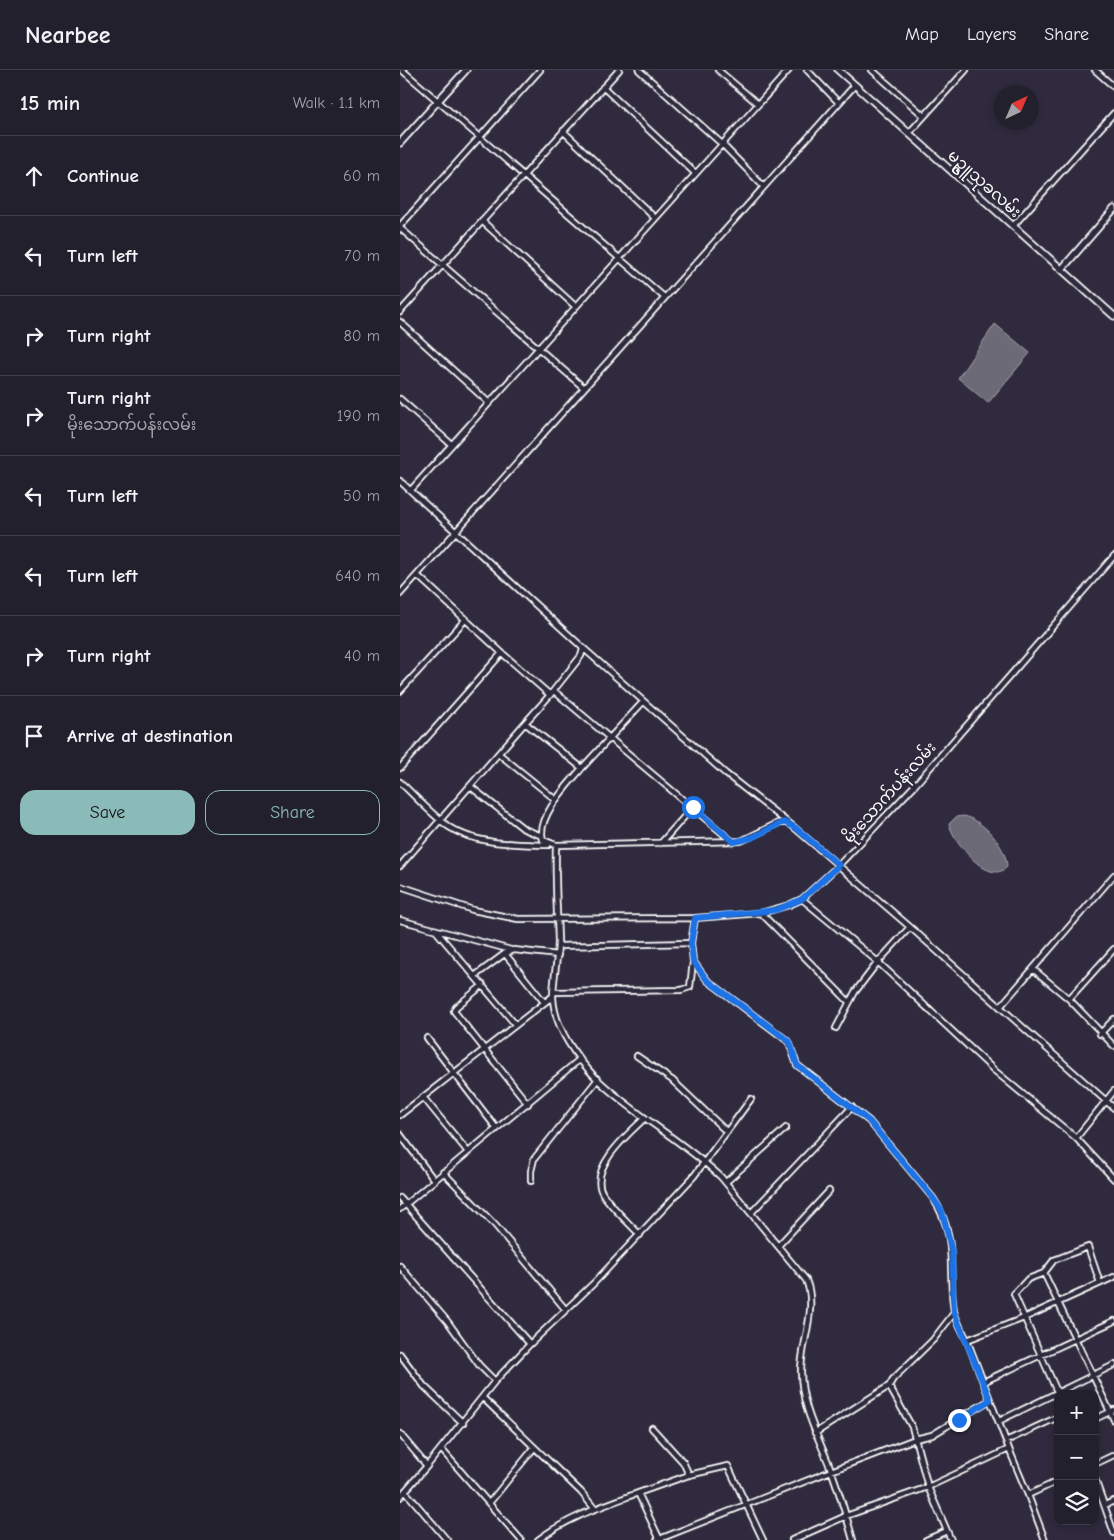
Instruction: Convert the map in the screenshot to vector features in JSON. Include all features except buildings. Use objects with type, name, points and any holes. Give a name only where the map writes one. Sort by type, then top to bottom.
[{"type":"street","points":[[402,70],[618,260],[664,297]]},
{"type":"street","points":[[400,144],[466,70]]},
{"type":"street","points":[[540,70],[400,227],[583,387]]},
{"type":"street","points":[[400,312],[618,70]]},
{"type":"street","points":[[639,70],[722,144],[764,187]]},
{"type":"street","points":[[718,70],[758,104]]},
{"type":"street","points":[[411,490],[488,402],[789,70]]},
{"type":"street","points":[[807,70],[839,103]]},
{"type":"street","name":"မဥ္ဇူသုခလမ်း","points":[[838,70],[1114,316]]},
{"type":"street","points":[[872,70],[924,116]]},
{"type":"street","points":[[909,133],[962,71]]},
{"type":"street","points":[[1099,71],[1114,87]]},
{"type":"street","points":[[400,594],[455,530],[855,85]]},
{"type":"street","points":[[603,87],[695,173]]},
{"type":"street","points":[[1013,226],[1114,113]]},
{"type":"street","points":[[563,131],[655,218]]},
{"type":"street","points":[[1062,269],[1114,209]]},
{"type":"street","points":[[482,221],[576,306]]},
{"type":"street","points":[[400,322],[488,402]]},
{"type":"street","points":[[400,399],[451,444]]},
{"type":"street","points":[[400,481],[644,702],[726,774],[839,865],[1114,1108]]},
{"type":"street","name":"မိုးသောက်ပန်းလမ်း","points":[[400,886],[496,916],[518,919],[695,918],[761,913],[776,910],[802,899],[839,865],[915,785],[1114,556]]},
{"type":"street","points":[[417,575],[550,695]]},
{"type":"street","points":[[400,691],[466,619]]},
{"type":"street","points":[[400,866],[442,821],[554,691],[581,656],[584,649],[581,646]]},
{"type":"street","points":[[400,768],[502,653]]},
{"type":"street","points":[[554,691],[734,842]]},
{"type":"street","points":[[556,845],[545,842],[542,836],[543,823],[556,800],[582,768],[644,702]]},
{"type":"street","points":[[525,723],[582,768]]},
{"type":"street","points":[[499,754],[556,800]]},
{"type":"street","points":[[400,782],[442,821],[458,832],[482,839],[507,843],[556,845],[734,842],[751,838],[778,823],[789,824]]},
{"type":"street","points":[[471,787],[524,830],[542,836]]},
{"type":"street","points":[[661,843],[693,807]]},
{"type":"street","points":[[556,845],[558,955],[554,994],[567,1039],[580,1059],[598,1079],[645,1118],[705,1162],[726,1182],[806,1280],[810,1288],[810,1295],[801,1370],[808,1414],[831,1471],[853,1540]]},
{"type":"street","points":[[1000,1007],[1114,875]]},
{"type":"street","points":[[802,899],[878,962],[995,1071],[1076,1138],[1114,1179]]},
{"type":"street","points":[[761,913],[849,1002]]},
{"type":"street","points":[[400,1115],[554,994],[681,990],[690,986],[692,982],[693,961],[691,943],[695,918]]},
{"type":"street","points":[[400,920],[510,951],[558,955]]},
{"type":"street","points":[[836,1028],[849,1002],[878,962],[910,927]]},
{"type":"street","points":[[436,931],[476,975],[515,1024]]},
{"type":"street","points":[[558,946],[691,943]]},
{"type":"street","points":[[1069,1000],[1114,949]]},
{"type":"street","points":[[476,975],[510,951]]},
{"type":"street","points":[[510,951],[507,957],[544,1002]]},
{"type":"street","points":[[693,961],[707,980],[790,1042],[797,1065],[869,1121],[942,1211],[952,1252],[954,1312],[967,1340],[1045,1540]]},
{"type":"street","points":[[1033,969],[1069,1000],[1100,1034],[1114,1046]]},
{"type":"street","points":[[483,985],[456,1007],[454,1012],[528,1104]]},
{"type":"street","points":[[1100,1034],[1114,1019]]},
{"type":"street","points":[[426,1038],[497,1129]]},
{"type":"street","points":[[637,1056],[672,1080],[727,1132]]},
{"type":"street","points":[[400,1209],[580,1059]]},
{"type":"street","points":[[531,1182],[531,1170],[534,1159],[598,1079]]},
{"type":"street","points":[[1076,1138],[1114,1092]]},
{"type":"street","points":[[422,1097],[468,1152]]},
{"type":"street","points":[[400,1496],[442,1450],[495,1381],[640,1235],[705,1162],[751,1099]]},
{"type":"street","points":[[751,1213],[852,1107]]},
{"type":"street","points":[[640,1235],[603,1194],[600,1183],[608,1157],[617,1144],[645,1118]]},
{"type":"street","points":[[726,1182],[786,1128]]},
{"type":"street","points":[[400,1134],[434,1180]]},
{"type":"street","points":[[443,1172],[495,1225],[566,1310]]},
{"type":"street","points":[[778,1246],[828,1191]]},
{"type":"street","points":[[400,1198],[530,1344]]},
{"type":"street","points":[[1057,1390],[1014,1294],[1028,1279],[1044,1272],[1054,1260],[1088,1247],[1100,1283]]},
{"type":"street","points":[[400,1266],[448,1322],[479,1365],[495,1381]]},
{"type":"street","points":[[1044,1272],[1092,1375],[1112,1411],[1114,1420]]},
{"type":"street","points":[[967,1340],[1024,1318],[1114,1277]]},
{"type":"street","points":[[815,1433],[889,1386],[893,1379],[933,1340],[954,1312]]},
{"type":"street","points":[[983,1382],[1114,1321]]},
{"type":"street","points":[[400,1354],[424,1386],[463,1423]]},
{"type":"street","points":[[1064,1390],[1114,1365]]},
{"type":"street","points":[[889,1386],[906,1414],[928,1486],[951,1540]]},
{"type":"street","points":[[999,1421],[1054,1395]]},
{"type":"street","points":[[483,1398],[581,1492],[594,1508]]},
{"type":"street","points":[[638,1494],[659,1540],[831,1471],[940,1431],[990,1400]]},
{"type":"street","points":[[1099,1417],[1112,1411]]},
{"type":"street","points":[[1006,1441],[1054,1419]]},
{"type":"street","points":[[652,1428],[683,1462],[689,1475]]},
{"type":"street","points":[[400,1434],[427,1466]]},
{"type":"street","points":[[490,1502],[534,1448]]},
{"type":"street","points":[[792,1540],[846,1516],[928,1486],[1008,1449]]},
{"type":"street","points":[[442,1450],[490,1502],[521,1540]]},
{"type":"street","points":[[1099,1462],[1114,1455]]},
{"type":"street","points":[[538,1540],[561,1524],[594,1508],[689,1475],[728,1466],[762,1540]]},
{"type":"street","points":[[1095,1480],[1113,1526],[1114,1534]]},
{"type":"street","points":[[1028,1495],[1054,1483]]},
{"type":"street","points":[[405,1492],[447,1540]]},
{"type":"street","points":[[1105,1505],[1114,1501]]},
{"type":"street","points":[[926,1540],[947,1532]]},
{"type":"shaded area","points":[[995,324],[1030,353],[988,403],[958,378]]},
{"type":"shaded area","points":[[964,816],[979,823],[993,836],[1003,851],[1007,867],[1000,872],[991,871],[982,867],[964,850],[957,841],[949,824],[956,817]]},
{"type":"route","points":[[693,807],[734,842],[751,838],[778,823],[784,822],[796,828],[839,865],[802,899],[790,905],[761,913],[695,918],[691,943],[693,961],[707,980],[790,1042],[797,1065],[869,1121],[942,1211],[952,1252],[954,1312],[990,1400],[959,1420]]}]
